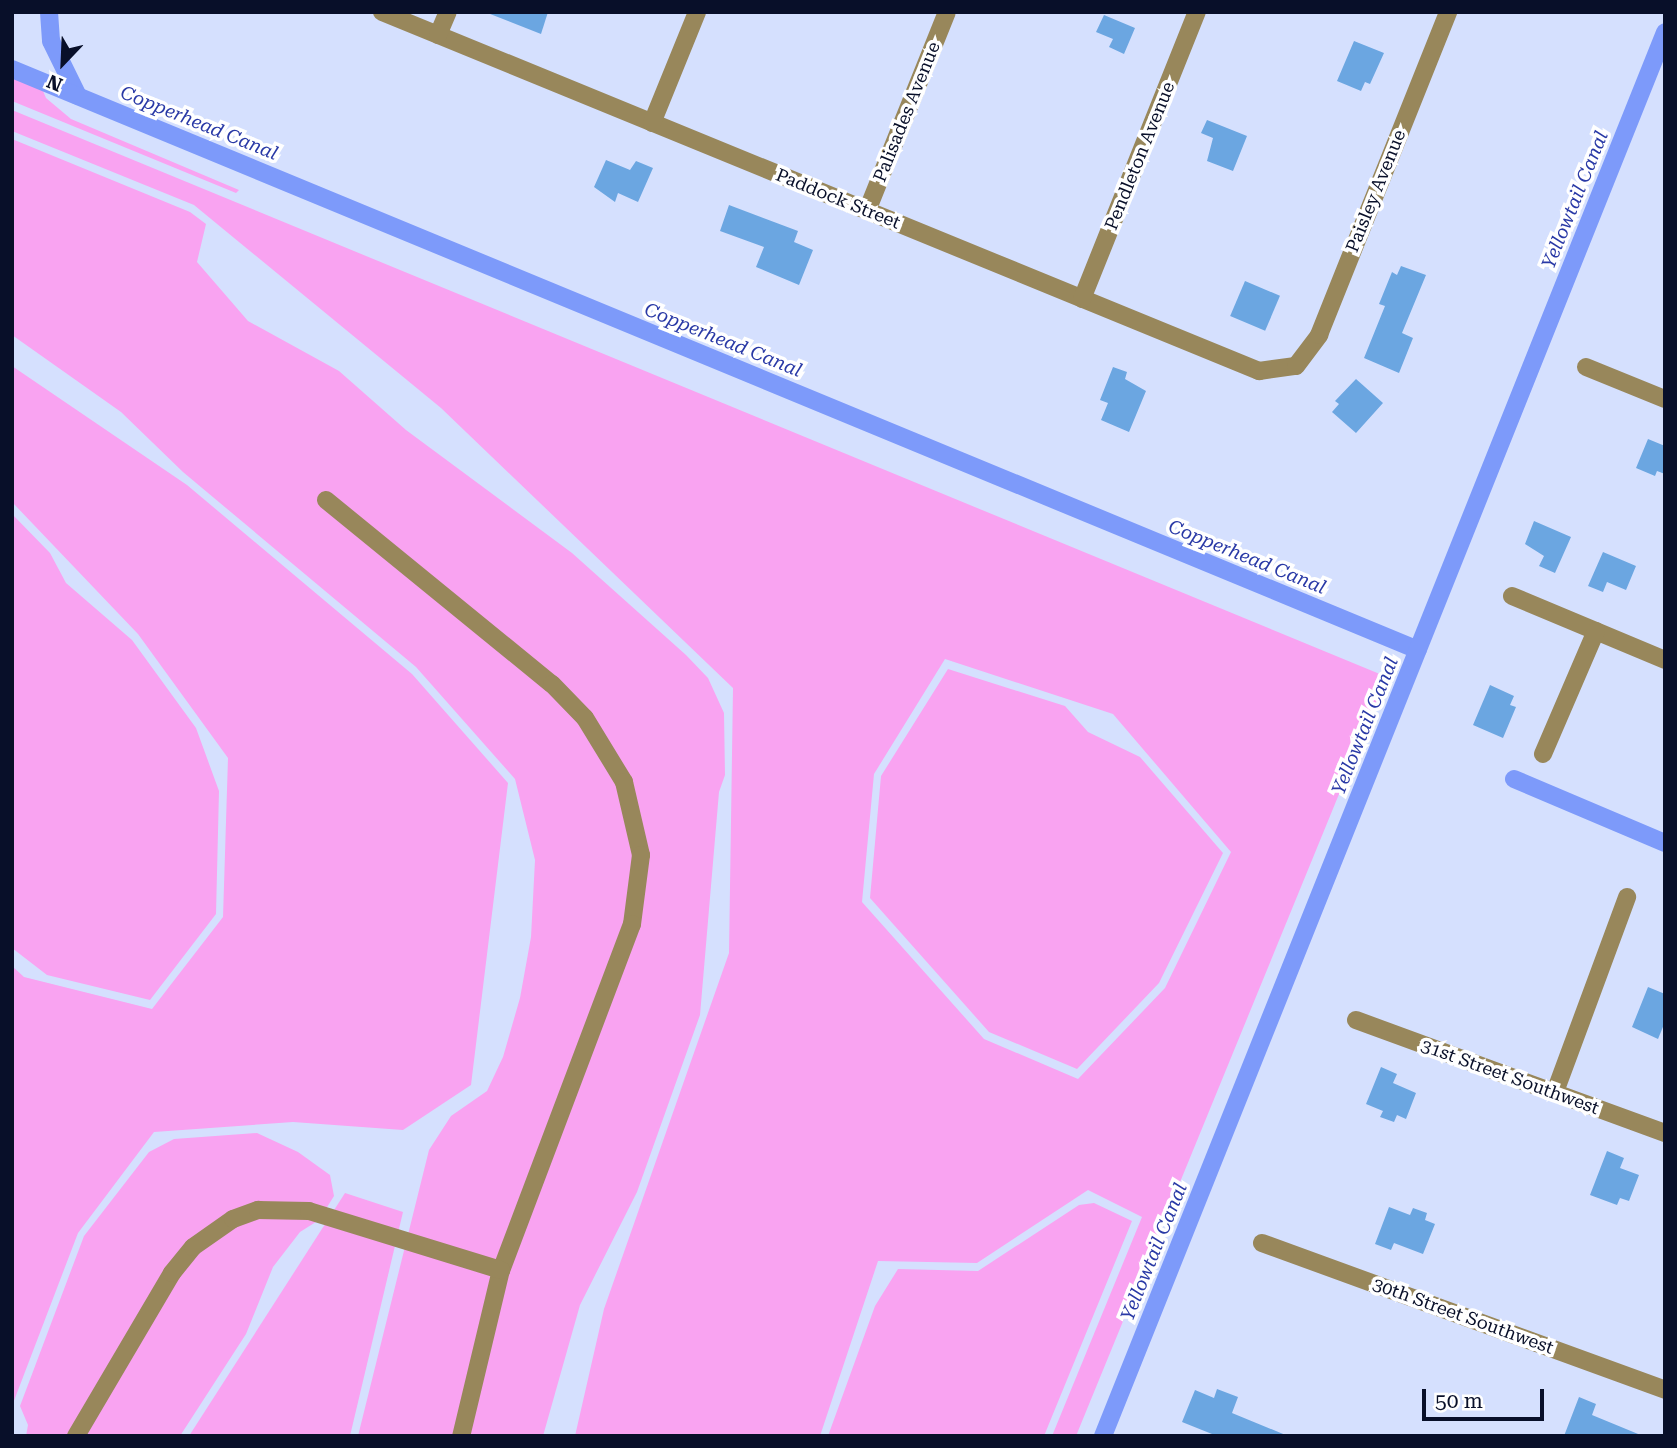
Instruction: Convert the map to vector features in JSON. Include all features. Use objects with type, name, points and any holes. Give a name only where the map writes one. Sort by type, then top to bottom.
[{"type":"street","name":"Paddock Street","points":[[382,12],[1259,371],[1296,366]]},
{"type":"street","points":[[438,36],[447,12]]},
{"type":"street","points":[[652,123],[697,12]]},
{"type":"street","name":"Palisades Avenue","points":[[867,211],[947,12]]},
{"type":"street","name":"Pendleton Avenue","points":[[1082,299],[1197,12]]},
{"type":"street","name":"Paisley Avenue","points":[[1296,366],[1319,335],[1448,12]]},
{"type":"street","points":[[1586,367],[1665,399]]},
{"type":"street","points":[[326,500],[561,692],[609,750],[635,819],[641,855],[632,924],[501,1270],[461,1436]]},
{"type":"street","points":[[1512,596],[1665,660]]},
{"type":"street","points":[[1543,754],[1596,631]]},
{"type":"street","points":[[1555,1092],[1627,897]]},
{"type":"street","name":"31st Street Southwest","points":[[1356,1020],[1665,1133]]},
{"type":"street","points":[[76,1436],[173,1273],[193,1247],[233,1219],[258,1210],[309,1210],[501,1270]]},
{"type":"street","name":"30th Street Southwest","points":[[1262,1243],[1665,1390]]},
{"type":"shaded area","points":[[12,68],[38,79],[46,98],[71,119],[239,190],[236,193],[12,101]]},
{"type":"shaded area","points":[[12,110],[1387,677],[1076,1436],[1052,1436],[1142,1217],[1088,1190],[977,1263],[878,1261],[820,1436],[575,1436],[604,1309],[729,953],[733,688],[441,408],[194,205],[12,131]],"holes":[[[945,659],[1113,714],[1231,852],[1165,988],[1078,1079],[984,1039],[862,902],[874,774]]]},
{"type":"shaded area","points":[[12,139],[190,212],[206,224],[197,262],[248,321],[339,371],[406,430],[572,553],[708,678],[724,713],[725,775],[719,792],[700,1015],[637,1192],[580,1305],[543,1436],[358,1436],[429,1150],[451,1116],[487,1091],[503,1057],[520,998],[531,937],[535,860],[515,779],[416,667],[183,472],[121,412],[12,335]]},
{"type":"shaded area","points":[[12,366],[187,485],[412,674],[508,783],[471,1085],[403,1130],[293,1122],[154,1132],[78,1233],[12,1406],[12,966],[24,977],[152,1009],[223,917],[228,758],[138,634],[12,502]]},
{"type":"shaded area","points":[[12,514],[50,553],[66,583],[132,640],[196,728],[219,791],[216,914],[150,1000],[47,975],[12,948]]},
{"type":"shaded area","points":[[948,669],[1065,706],[1088,732],[1140,757],[1223,853],[1159,983],[1077,1069],[989,1032],[870,898],[881,776]]},
{"type":"shaded area","points":[[257,1133],[298,1152],[330,1175],[334,1196],[319,1220],[300,1232],[273,1267],[246,1334],[180,1436],[26,1436],[28,1425],[20,1406],[84,1236],[149,1152],[174,1139]]},
{"type":"shaded area","points":[[345,1193],[403,1212],[350,1436],[189,1436]]},
{"type":"shaded area","points":[[1094,1203],[1132,1221],[1044,1436],[828,1436],[875,1306],[898,1269],[978,1271],[1079,1205]]},
{"type":"building","points":[[485,12],[548,12],[541,34]]},
{"type":"building","points":[[1104,15],[1135,28],[1124,54],[1109,47],[1113,39],[1096,32]]},
{"type":"building","points":[[1354,41],[1384,53],[1370,84],[1365,82],[1361,91],[1337,81]]},
{"type":"building","points":[[1207,120],[1247,136],[1233,171],[1207,161],[1213,138],[1201,133]]},
{"type":"building","points":[[606,160],[630,170],[636,161],[653,168],[638,202],[618,193],[615,202],[594,187]]},
{"type":"building","points":[[729,205],[798,231],[794,242],[813,250],[799,285],[756,267],[764,247],[720,231]]},
{"type":"building","points":[[1401,266],[1426,275],[1402,333],[1413,338],[1399,373],[1364,358],[1385,306],[1379,304],[1392,272],[1397,275]]},
{"type":"building","points":[[1245,281],[1280,296],[1265,331],[1230,316]]},
{"type":"building","points":[[1113,367],[1127,372],[1125,379],[1146,391],[1129,432],[1101,420],[1108,403],[1100,400]]},
{"type":"building","points":[[1356,379],[1383,403],[1356,433],[1332,412],[1339,404],[1335,401]]},
{"type":"building","points":[[1648,439],[1665,446],[1665,474],[1657,471],[1655,476],[1636,468]]},
{"type":"building","points":[[1534,521],[1571,537],[1555,573],[1539,566],[1544,556],[1525,544]]},
{"type":"building","points":[[1603,552],[1636,566],[1626,590],[1607,582],[1603,592],[1588,586]]},
{"type":"building","points":[[1490,685],[1514,696],[1510,705],[1516,707],[1503,738],[1473,725]]},
{"type":"building","points":[[1648,987],[1665,994],[1665,1022],[1658,1039],[1632,1027]]},
{"type":"building","points":[[1381,1067],[1397,1074],[1393,1083],[1416,1093],[1406,1119],[1397,1115],[1394,1122],[1380,1117],[1383,1111],[1366,1104]]},
{"type":"building","points":[[1607,1151],[1624,1158],[1620,1168],[1639,1175],[1629,1201],[1620,1198],[1617,1205],[1590,1195]]},
{"type":"building","points":[[1389,1207],[1410,1215],[1413,1208],[1427,1213],[1425,1220],[1435,1224],[1423,1254],[1394,1243],[1391,1250],[1375,1244]]},
{"type":"building","points":[[1217,1389],[1238,1397],[1232,1413],[1288,1436],[1217,1436],[1182,1422],[1195,1390],[1214,1398]]},
{"type":"building","points":[[1579,1397],[1596,1404],[1592,1415],[1643,1436],[1564,1436]]},
{"type":"waterway","points":[[49,12],[51,41],[78,96]]},
{"type":"waterway","name":"Yellowtail Canal","points":[[1103,1436],[1665,32]]},
{"type":"waterway","name":"Copperhead Canal","points":[[12,69],[1418,650]]},
{"type":"waterway","points":[[1514,779],[1665,843]]}]
